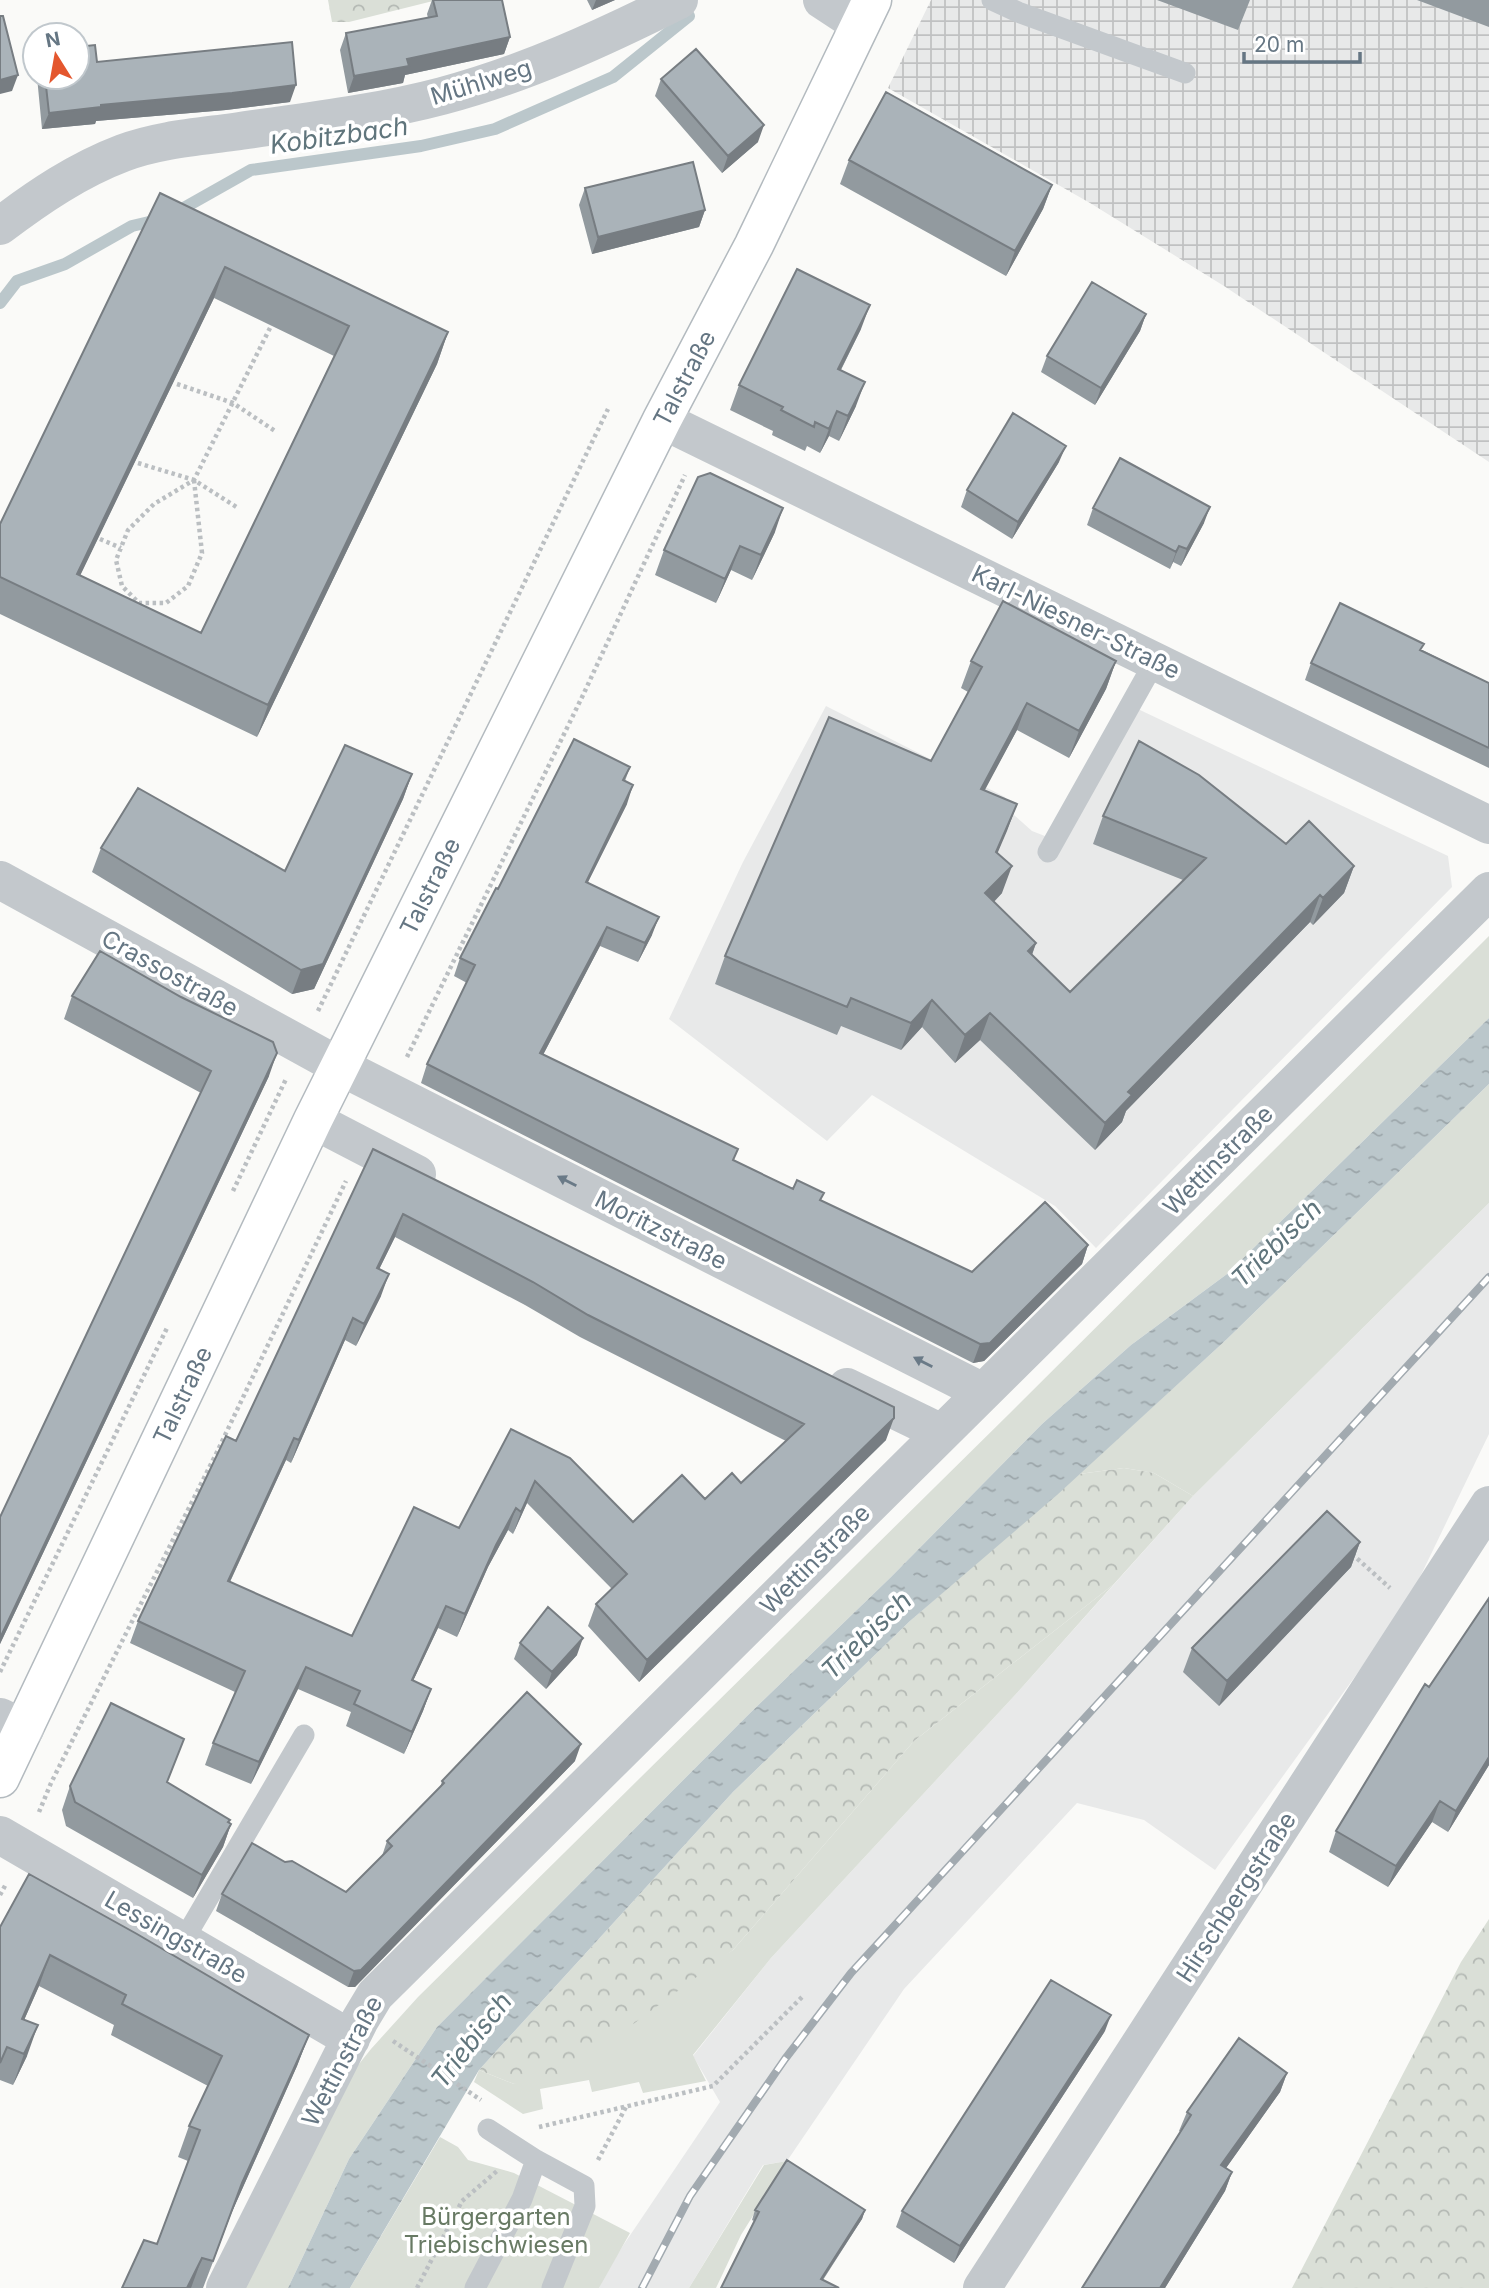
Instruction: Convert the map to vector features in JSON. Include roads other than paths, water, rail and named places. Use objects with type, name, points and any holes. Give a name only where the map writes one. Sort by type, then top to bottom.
[{"type":"main road","name":"Talstraße","points":[[0,1779],[12,1723],[662,420],[754,245],[866,13]]},
{"type":"street","name":"Mühlweg","points":[[0,226],[83,170],[125,152],[162,142],[290,124],[441,96],[507,76],[577,49],[679,0]]},
{"type":"street","points":[[822,0],[866,13]]},
{"type":"street","name":"Karl-Niesner-Straße","points":[[662,420],[1489,824]]},
{"type":"street","name":"Crassostraße","points":[[0,880],[340,1066]]},
{"type":"street","name":"Wettinstraße","points":[[225,2288],[370,2039],[360,2020],[375,1994],[1489,891]]},
{"type":"street","name":"Moritzstraße","points":[[340,1066],[984,1392]]},
{"type":"street","points":[[313,1120],[444,1188]]},
{"type":"street","points":[[817,1372],[942,1433]]},
{"type":"street","name":"Hirschbergstraße","points":[[982,2288],[1489,1505]]},
{"type":"street","name":"Lessingstraße","points":[[0,1835],[183,1941],[370,2039]]},
{"type":"lane","points":[[992,0],[1185,73]]},
{"type":"lane","points":[[1048,852],[1155,661]]},
{"type":"lane","points":[[183,1941],[304,1735]]},
{"type":"lane","points":[[488,2129],[584,2186],[586,2206],[552,2288]]},
{"type":"lane","points":[[475,2288],[522,2199],[530,2156]]},
{"type":"water","name":"Triebisch","points":[[1489,1018],[1489,1084],[1226,1340],[1057,1495],[910,1621],[733,1792],[479,2070],[350,2288],[288,2288],[349,2159],[437,2027],[1042,1424],[1131,1345],[1227,1274]]},
{"type":"waterway","name":"Kobitzbach","points":[[0,303],[17,281],[65,264],[132,226],[166,218],[251,170],[421,146],[495,129],[613,77],[689,16]]},
{"type":"railway","points":[[642,2288],[690,2196],[785,2059],[851,1973],[1489,1277]]},
{"type":"park label","name":"Bürgergarten Triebischwiesen","points":[[496,2230]]}]
